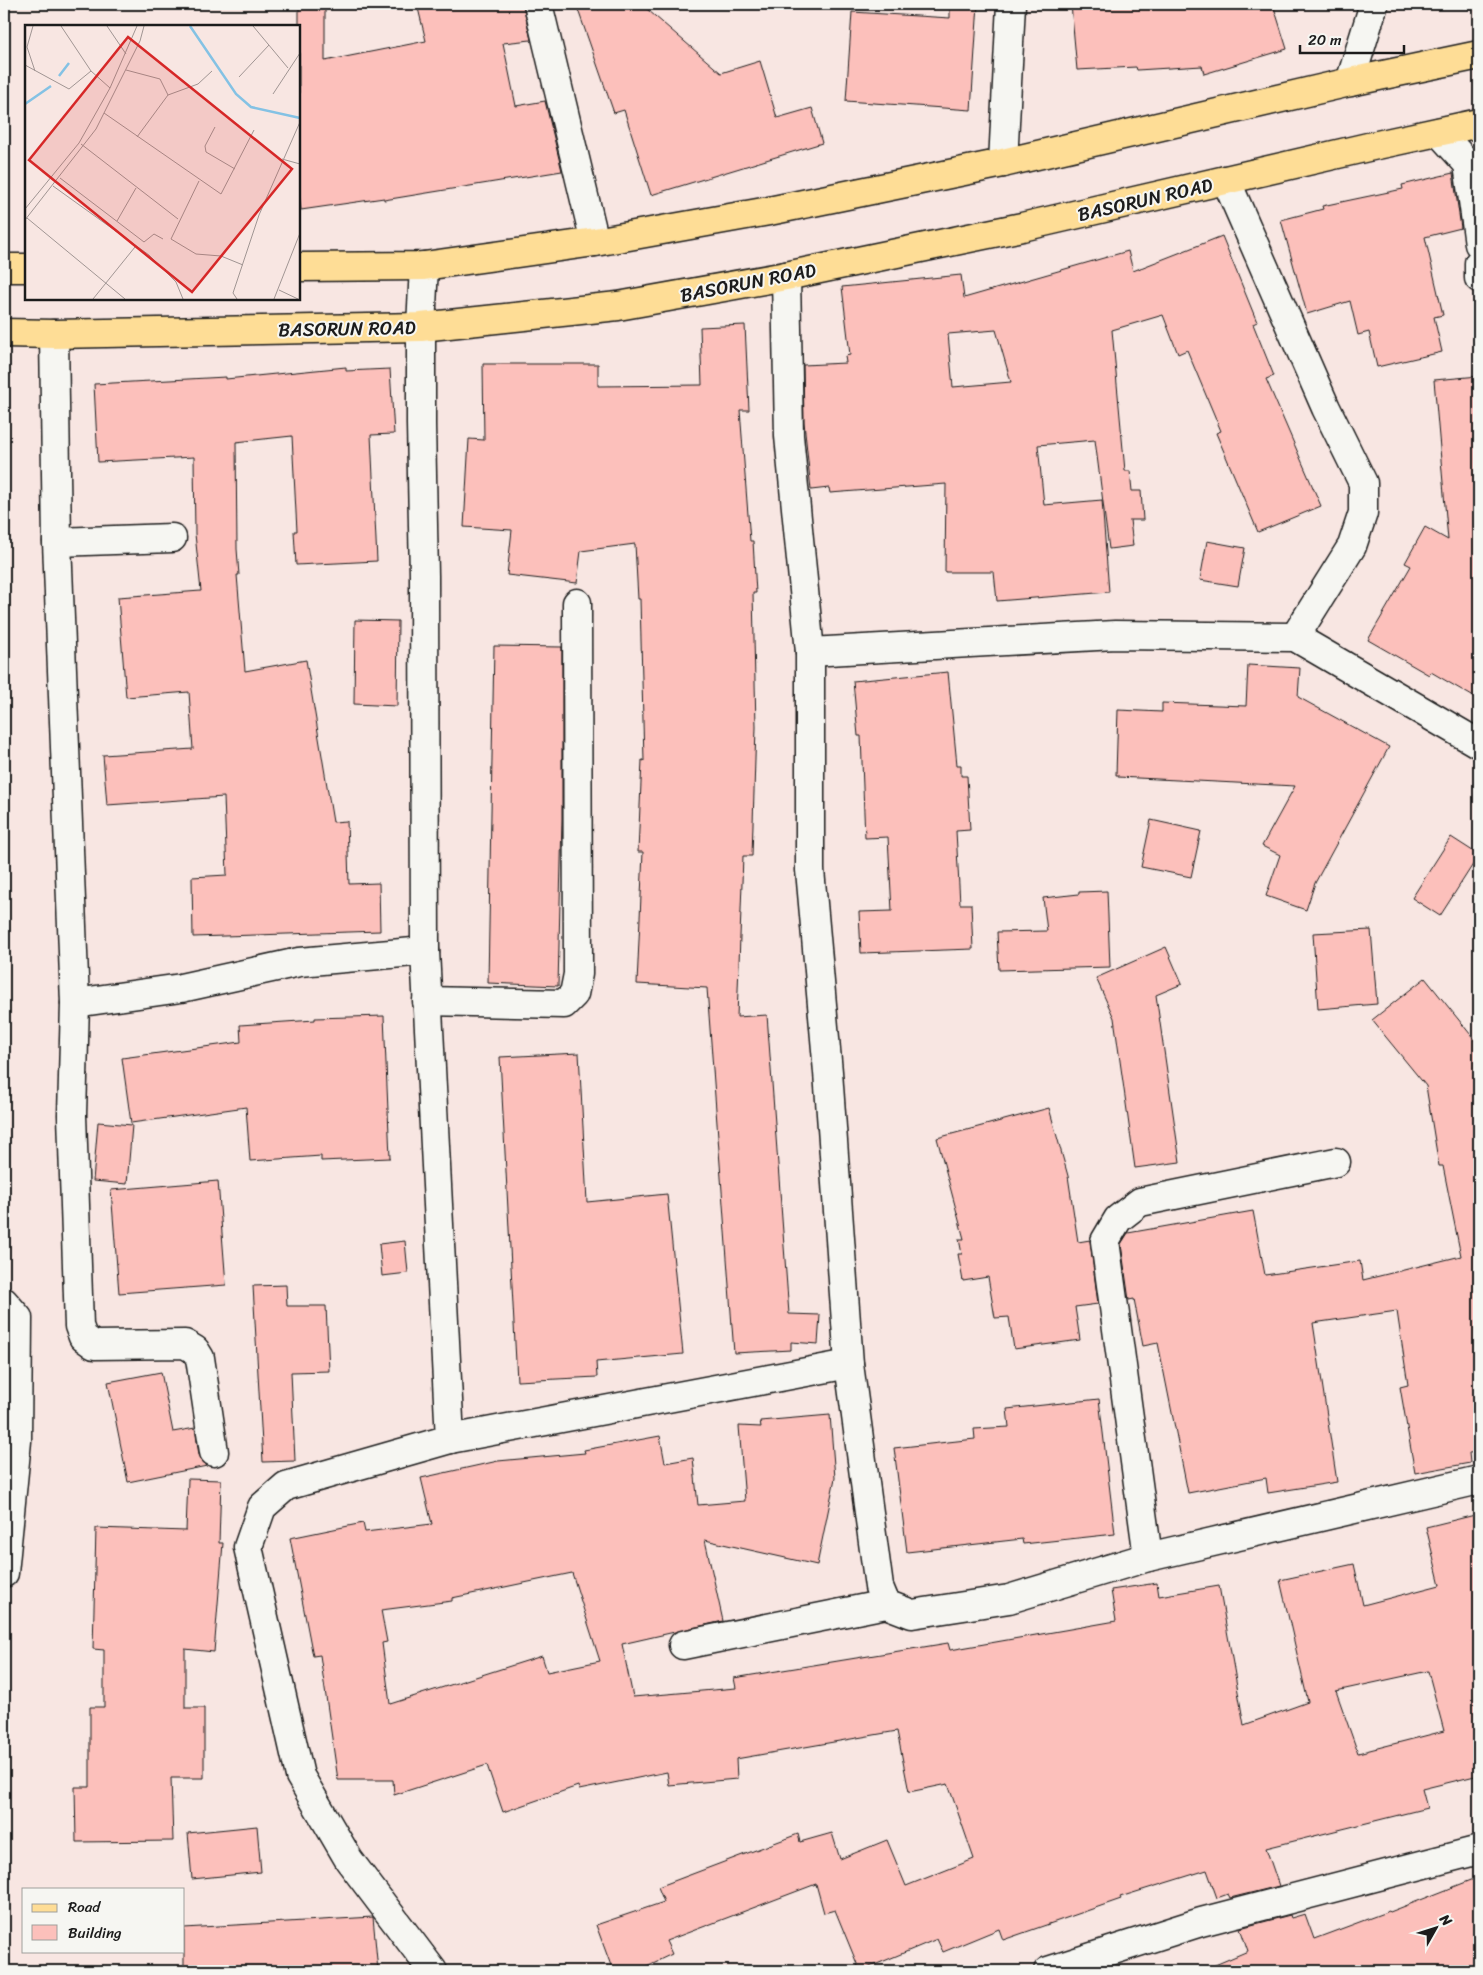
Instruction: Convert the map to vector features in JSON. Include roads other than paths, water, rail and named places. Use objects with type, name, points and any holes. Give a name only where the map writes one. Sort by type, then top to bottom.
[{"type":"main road","points":[[300,267],[424,266],[595,242],[768,211],[1003,163],[1350,82],[1479,55]]},
{"type":"main road","name":"BASORUN ROAD","points":[[4,333],[54,334],[421,327],[618,306],[786,276],[1022,227],[1479,123]]},
{"type":"main road","points":[[4,268],[25,268]]},
{"type":"street","points":[[538,4],[595,242]]},
{"type":"street","points":[[1003,163],[1012,4]]},
{"type":"street","points":[[1350,82],[1374,4]]},
{"type":"street","points":[[1439,132],[1468,164],[1479,244]]},
{"type":"street","points":[[1226,180],[1326,408],[1363,483],[1363,513],[1352,546],[1295,637]]},
{"type":"street","points":[[1479,263],[1479,278]]},
{"type":"street","points":[[424,266],[421,327],[425,950],[450,1439]]},
{"type":"street","points":[[786,276],[789,436],[810,652],[810,870],[827,1062],[849,1364],[879,1587],[886,1604]]},
{"type":"street","points":[[54,334],[57,542],[75,1003],[72,1115],[79,1326],[83,1337],[94,1345],[185,1344],[195,1350],[200,1358],[214,1452]]},
{"type":"street","points":[[57,542],[172,538]]},
{"type":"street","points":[[427,1001],[564,1004],[574,994],[578,974],[577,603]]},
{"type":"street","points":[[810,652],[1115,635],[1295,637],[1479,744]]},
{"type":"street","points":[[75,1003],[181,988],[299,962],[425,950]]},
{"type":"street","points":[[1148,1557],[1105,1241],[1118,1219],[1140,1202],[1336,1162]]},
{"type":"street","points":[[4,1302],[18,1318],[17,1441],[4,1573]]},
{"type":"street","points":[[433,1971],[349,1860],[300,1776],[248,1547],[262,1507],[286,1486],[450,1439],[849,1364]]},
{"type":"street","points":[[683,1645],[886,1604],[912,1614],[1010,1599],[1148,1557],[1479,1480]]},
{"type":"street","points":[[1048,1971],[1201,1922],[1479,1850]]}]
